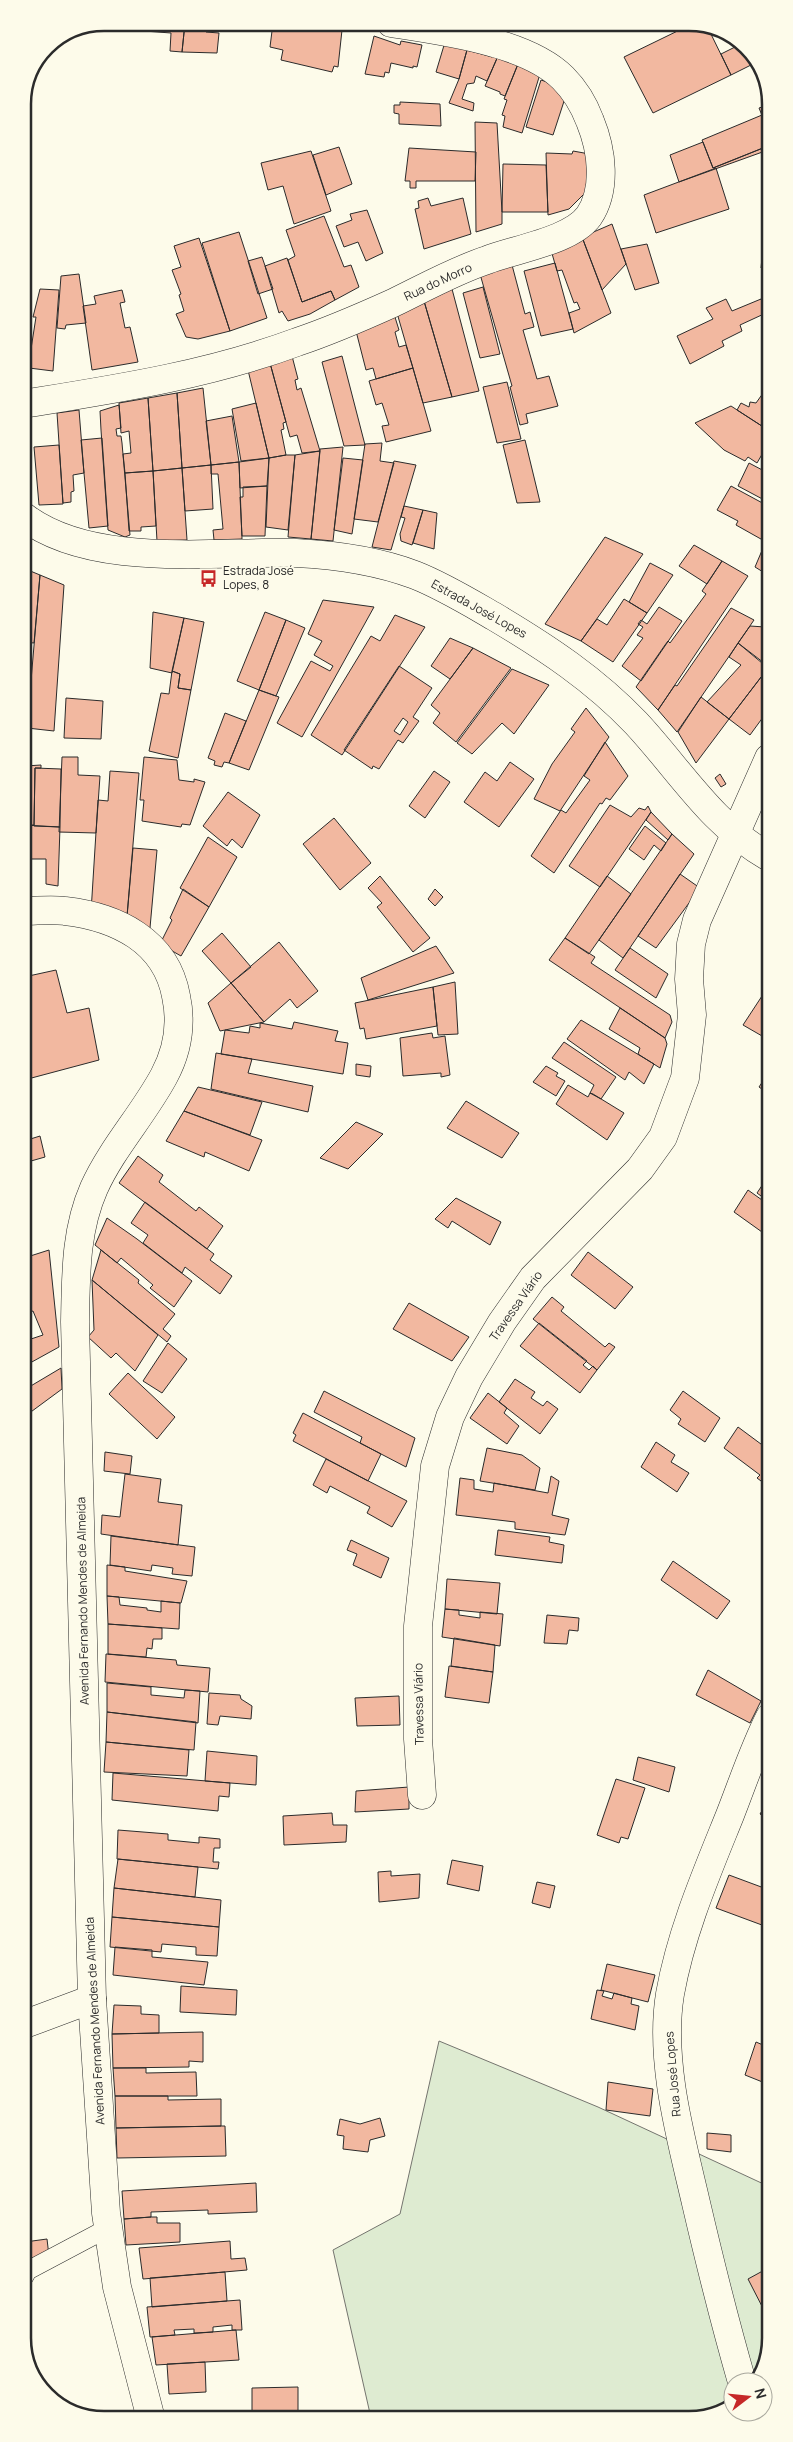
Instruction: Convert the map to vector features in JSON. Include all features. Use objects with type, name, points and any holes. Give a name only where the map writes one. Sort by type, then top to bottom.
[{"type":"street","name":"Rua do Morro","points":[[31,403],[142,385],[245,360],[318,334],[485,260],[560,236],[575,229],[588,218],[596,202],[601,180],[601,160],[594,130],[583,104],[563,77],[537,59],[465,31]]},
{"type":"street","name":"Estrada José Lopes","points":[[31,521],[52,533],[104,547],[184,555],[296,553],[335,556],[390,567],[435,583],[549,649],[590,679],[638,725],[676,772],[735,835],[762,852]]},
{"type":"street","name":"Travessa Viário","points":[[422,1794],[418,1738],[418,1626],[435,1466],[450,1417],[469,1376],[502,1322],[533,1278],[640,1169],[663,1137],[686,1078],[692,1015],[689,979],[691,944],[707,895],[762,774]]},
{"type":"street","name":"Avenida Fernando Mendes de Almeida","points":[[31,911],[64,910],[98,917],[144,940],[156,950],[166,964],[174,986],[179,1017],[175,1049],[164,1076],[112,1155],[94,1189],[81,1226],[76,1261],[92,1999],[108,2228],[117,2287],[149,2411]]},
{"type":"street","name":"Rua José Lopes","points":[[739,2372],[715,2288],[681,2140],[668,2036],[670,1994],[684,1938],[719,1843],[762,1737]]},
{"type":"street","points":[[31,2022],[92,1999]]},
{"type":"lane","points":[[31,2269],[108,2228]]},
{"type":"green space","points":[[439,2041],[598,2107],[762,2183],[762,2338],[758,2361],[753,2372],[723,2372],[723,2402],[698,2410],[369,2411],[333,2250],[400,2214]]},
{"type":"building","points":[[144,31],[184,31],[182,52],[170,51],[171,33]]},
{"type":"building","points":[[184,31],[219,33],[217,53],[182,52]]},
{"type":"building","points":[[272,31],[342,31],[338,67],[334,66],[332,72],[281,60],[283,50],[270,47]]},
{"type":"building","points":[[678,31],[693,31],[711,35],[731,75],[653,113],[624,57]]},
{"type":"building","points":[[374,36],[400,45],[401,41],[422,45],[417,67],[413,66],[413,68],[391,63],[389,73],[385,72],[384,77],[365,74]]},
{"type":"building","points":[[445,42],[467,50],[459,79],[436,72]]},
{"type":"building","points":[[734,47],[750,66],[731,75],[721,54]]},
{"type":"building","points":[[467,50],[492,57],[492,54],[498,56],[487,81],[476,76],[474,83],[467,84],[462,99],[474,103],[473,111],[449,103],[459,79]]},
{"type":"building","points":[[498,56],[518,64],[505,96],[485,86]]},
{"type":"building","points":[[518,64],[540,74],[522,133],[503,127],[505,116],[502,115],[507,100],[504,99]]},
{"type":"building","points":[[541,80],[568,89],[553,135],[526,127]]},
{"type":"building","points":[[400,102],[440,104],[441,126],[399,124],[399,114],[394,113],[394,105],[400,105]]},
{"type":"building","points":[[762,115],[762,148],[713,168],[702,140]]},
{"type":"building","points":[[475,122],[497,123],[502,212],[502,224],[476,232]]},
{"type":"building","points":[[703,142],[713,168],[762,148],[762,152],[679,182],[670,155]]},
{"type":"building","points":[[339,147],[352,184],[326,195],[313,155]]},
{"type":"building","points":[[409,148],[476,152],[475,181],[416,181],[416,188],[410,188],[410,181],[405,181]]},
{"type":"building","points":[[311,151],[331,211],[294,224],[283,186],[268,190],[261,163]]},
{"type":"building","points":[[573,151],[595,155],[587,191],[569,209],[548,215],[546,153],[572,154]]},
{"type":"building","points":[[503,164],[546,165],[548,212],[502,212]]},
{"type":"building","points":[[716,168],[729,209],[656,233],[644,195]]},
{"type":"building","points":[[428,198],[431,206],[463,198],[471,234],[424,249],[415,209],[419,208],[418,201]]},
{"type":"building","points":[[367,210],[383,253],[366,261],[358,242],[344,247],[336,226],[352,220],[350,214]]},
{"type":"building","points":[[324,216],[344,267],[351,265],[359,287],[335,300],[331,291],[302,302],[288,260],[295,256],[286,230]]},
{"type":"building","points":[[612,224],[626,264],[602,290],[582,237]]},
{"type":"building","points":[[239,232],[267,318],[230,331],[202,243]]},
{"type":"building","points":[[582,237],[611,313],[574,333],[569,313],[580,309],[577,302],[574,303],[562,270],[557,271],[551,250]]},
{"type":"building","points":[[199,238],[230,331],[198,339],[186,337],[176,314],[184,311],[179,295],[181,294],[172,270],[181,267],[174,246]]},
{"type":"building","points":[[647,244],[659,283],[635,290],[621,249]]},
{"type":"building","points":[[262,257],[273,289],[258,294],[248,261]]},
{"type":"building","points":[[287,258],[302,302],[331,291],[335,300],[310,314],[288,321],[282,311],[279,313],[265,266]]},
{"type":"building","points":[[555,263],[573,329],[541,336],[524,271]]},
{"type":"building","points":[[512,265],[525,314],[530,312],[534,327],[523,330],[537,379],[549,376],[558,406],[526,414],[528,423],[520,425],[510,387],[512,386],[480,274]]},
{"type":"building","points":[[79,274],[86,323],[66,325],[65,329],[57,328],[61,276]]},
{"type":"building","points":[[483,287],[500,354],[480,358],[463,293]]},
{"type":"building","points":[[40,289],[59,290],[53,371],[31,368],[31,349],[36,317],[33,317]]},
{"type":"building","points":[[452,289],[479,391],[452,397],[424,301]]},
{"type":"building","points":[[122,290],[125,302],[120,303],[125,328],[130,327],[138,362],[92,370],[83,306],[96,304],[94,296]]},
{"type":"building","points":[[726,299],[732,311],[761,299],[762,315],[740,325],[742,331],[722,341],[724,346],[690,364],[677,336],[713,319],[706,308]]},
{"type":"building","points":[[424,301],[452,397],[423,403],[397,313]]},
{"type":"building","points":[[394,314],[399,330],[395,332],[399,347],[406,345],[413,368],[376,379],[373,368],[366,370],[356,331]]},
{"type":"building","points":[[292,356],[298,379],[295,380],[297,390],[301,388],[320,451],[302,453],[297,435],[290,437],[270,363]]},
{"type":"building","points":[[342,356],[365,445],[344,446],[322,362]]},
{"type":"building","points":[[270,363],[286,422],[283,423],[284,429],[281,430],[286,455],[269,458],[248,370]]},
{"type":"building","points":[[413,368],[431,431],[386,442],[382,426],[389,425],[382,403],[376,405],[369,381]]},
{"type":"building","points":[[507,382],[521,439],[497,443],[483,387]]},
{"type":"building","points":[[203,388],[211,465],[182,468],[177,393]]},
{"type":"building","points":[[177,393],[182,468],[153,471],[148,398]]},
{"type":"building","points":[[762,395],[762,426],[737,410],[741,403],[749,407],[750,402],[756,403]]},
{"type":"building","points":[[148,398],[153,471],[125,473],[123,454],[131,453],[129,431],[121,433],[119,403]]},
{"type":"building","points":[[256,403],[269,458],[241,461],[232,409]]},
{"type":"building","points":[[119,405],[121,428],[116,429],[117,436],[121,436],[122,443],[130,535],[125,537],[108,530],[100,411]]},
{"type":"building","points":[[731,406],[762,426],[762,454],[757,463],[748,457],[745,461],[724,450],[695,423]]},
{"type":"building","points":[[79,410],[84,473],[73,475],[74,491],[71,492],[71,502],[63,503],[57,413]]},
{"type":"building","points":[[232,416],[239,462],[211,465],[206,421]]},
{"type":"building","points":[[102,438],[108,526],[89,528],[81,440]]},
{"type":"building","points":[[525,440],[540,502],[517,503],[503,445]]},
{"type":"building","points":[[382,443],[380,461],[394,463],[378,522],[354,519],[365,444]]},
{"type":"building","points":[[59,445],[63,504],[39,505],[34,447]]},
{"type":"building","points":[[343,447],[333,541],[311,539],[320,449]]},
{"type":"building","points":[[320,451],[311,539],[288,537],[295,455]]},
{"type":"building","points":[[295,455],[288,530],[266,527],[269,458]]},
{"type":"building","points":[[269,458],[267,486],[240,488],[239,462]]},
{"type":"building","points":[[343,458],[363,460],[352,534],[334,530]]},
{"type":"building","points":[[394,461],[416,465],[391,550],[372,547]]},
{"type":"building","points":[[239,462],[242,539],[214,540],[213,530],[223,529],[218,474],[211,474],[211,465]]},
{"type":"building","points":[[749,463],[762,470],[762,499],[738,486]]},
{"type":"building","points":[[211,465],[213,509],[185,511],[182,468]]},
{"type":"building","points":[[182,468],[187,540],[157,541],[153,471]]},
{"type":"building","points":[[153,471],[156,526],[141,527],[141,531],[129,531],[125,473]]},
{"type":"building","points":[[267,486],[265,536],[242,536],[240,497],[243,497],[243,487]]},
{"type":"building","points":[[731,486],[762,503],[762,540],[736,525],[738,521],[717,510]]},
{"type":"building","points":[[404,506],[423,510],[412,545],[401,541],[400,534],[405,518],[401,517]]},
{"type":"building","points":[[423,510],[437,513],[434,549],[413,543]]},
{"type":"building","points":[[605,537],[643,554],[581,641],[545,624]]},
{"type":"building","points":[[694,545],[722,561],[707,584],[679,566]]},
{"type":"building","points":[[762,550],[762,571],[755,567]]},
{"type":"building","points":[[722,561],[748,576],[658,710],[636,687],[668,641],[670,643],[706,594],[702,591]]},
{"type":"building","points":[[650,563],[673,575],[647,613],[629,602]]},
{"type":"building","points":[[31,571],[40,575],[34,643],[31,643]]},
{"type":"building","points":[[40,575],[64,585],[54,731],[31,728],[31,681]]},
{"type":"building","points":[[624,599],[647,613],[613,662],[581,641],[597,619],[607,625]]},
{"type":"building","points":[[323,600],[374,607],[302,737],[277,723],[311,661],[330,671],[333,666],[314,655],[322,641],[308,634]]},
{"type":"building","points":[[659,607],[682,621],[641,681],[622,666],[643,638],[637,635],[643,627],[638,624],[641,620],[647,624]]},
{"type":"building","points":[[731,608],[754,620],[677,732],[658,710]]},
{"type":"building","points":[[153,612],[184,618],[172,673],[150,668]]},
{"type":"building","points":[[265,612],[286,620],[259,690],[237,681]]},
{"type":"building","points":[[395,615],[425,627],[342,755],[311,735],[371,636],[380,641]]},
{"type":"building","points":[[184,618],[204,622],[191,690],[178,688],[180,674],[172,671]]},
{"type":"building","points":[[286,620],[305,628],[276,696],[259,690]]},
{"type":"building","points":[[750,626],[762,627],[762,661],[738,643]]},
{"type":"building","points":[[450,638],[473,648],[450,679],[431,666]]},
{"type":"building","points":[[738,643],[762,663],[762,676],[729,719],[707,702],[741,665],[729,657]]},
{"type":"building","points":[[473,648],[511,668],[456,742],[433,723],[440,713],[431,705]]},
{"type":"building","points":[[399,666],[432,688],[413,717],[419,721],[403,743],[398,740],[379,769],[373,766],[372,769],[344,750]],"holes":[[[403,718],[408,722],[400,735],[394,731]]]},
{"type":"building","points":[[512,669],[549,685],[514,734],[502,723],[472,754],[457,743]]},
{"type":"building","points":[[172,671],[180,674],[178,688],[191,690],[178,758],[149,751],[161,693],[169,694]]},
{"type":"building","points":[[762,676],[762,719],[750,735],[729,719]]},
{"type":"building","points":[[259,690],[279,697],[249,770],[229,763]]},
{"type":"building","points":[[701,697],[729,719],[696,763],[678,732]]},
{"type":"building","points":[[66,698],[103,701],[101,739],[64,738]]},
{"type":"building","points":[[586,708],[609,737],[560,811],[534,799],[552,764],[575,732],[571,729]]},
{"type":"building","points":[[225,713],[246,721],[229,763],[224,762],[222,767],[214,765],[215,761],[208,758]]},
{"type":"building","points":[[605,742],[628,776],[610,800],[606,798],[602,804],[600,803],[554,873],[531,856],[561,810],[566,813],[590,780],[584,776]]},
{"type":"building","points":[[62,757],[78,757],[78,775],[100,776],[96,833],[59,832]]},
{"type":"building","points":[[144,757],[177,760],[179,780],[194,782],[194,779],[205,782],[190,825],[182,824],[181,827],[142,821],[144,800],[140,800]]},
{"type":"building","points":[[510,762],[534,779],[499,827],[464,802],[485,772],[497,781]]},
{"type":"building","points":[[41,765],[41,768],[35,768],[34,825],[31,825],[31,766]]},
{"type":"building","points":[[35,768],[61,769],[60,827],[34,826]]},
{"type":"building","points":[[110,771],[139,773],[126,928],[91,912],[98,800],[108,801]]},
{"type":"building","points":[[434,771],[450,782],[425,818],[409,806]]},
{"type":"building","points":[[720,774],[726,784],[721,787],[715,778]]},
{"type":"building","points":[[228,792],[260,815],[242,848],[232,839],[227,846],[203,826]]},
{"type":"building","points":[[610,805],[631,817],[639,808],[645,810],[648,806],[651,812],[600,887],[569,866]]},
{"type":"building","points":[[651,812],[672,834],[668,840],[646,820]]},
{"type":"building","points":[[334,818],[371,863],[340,890],[303,844]]},
{"type":"building","points":[[31,825],[60,827],[58,886],[46,884],[46,859],[31,859]]},
{"type":"building","points":[[645,826],[666,843],[661,851],[654,845],[644,860],[629,849]]},
{"type":"building","points":[[672,834],[694,854],[623,958],[599,940]]},
{"type":"building","points":[[208,837],[237,857],[209,907],[180,888]]},
{"type":"building","points":[[133,848],[157,850],[149,939],[126,928]]},
{"type":"building","points":[[680,874],[700,888],[656,948],[638,936]]},
{"type":"building","points":[[380,876],[430,938],[413,952],[377,907],[382,903],[368,888]]},
{"type":"building","points":[[607,876],[631,894],[589,954],[565,938]]},
{"type":"building","points":[[183,889],[209,907],[181,956],[160,944],[172,920],[170,918]]},
{"type":"building","points":[[435,889],[443,897],[435,906],[428,899]]},
{"type":"building","points":[[222,933],[251,967],[231,983],[202,951]]},
{"type":"building","points":[[565,938],[595,957],[591,963],[670,1015],[672,1022],[665,1038],[549,960]]},
{"type":"building","points":[[279,942],[318,991],[297,1008],[290,999],[264,1022],[231,983]]},
{"type":"building","points":[[436,946],[454,973],[368,1000],[361,978]]},
{"type":"building","points":[[630,948],[668,974],[656,998],[615,970]]},
{"type":"building","points":[[56,970],[67,1013],[89,1008],[99,1060],[31,1078],[31,975]]},
{"type":"building","points":[[455,982],[458,1034],[438,1035],[433,987]]},
{"type":"building","points":[[231,983],[264,1022],[220,1031],[208,1003]]},
{"type":"building","points":[[433,987],[437,1026],[366,1039],[364,1028],[360,1029],[355,1003]]},
{"type":"building","points":[[762,996],[762,1036],[743,1025]]},
{"type":"building","points":[[620,1008],[665,1038],[667,1044],[660,1068],[638,1054],[640,1048],[609,1029]]},
{"type":"building","points":[[581,1020],[654,1064],[644,1084],[629,1072],[625,1080],[567,1039]]},
{"type":"building","points":[[294,1022],[338,1031],[335,1041],[348,1043],[343,1074],[221,1054],[225,1030],[249,1033],[250,1026],[260,1028],[260,1023],[292,1029]]},
{"type":"building","points":[[432,1033],[433,1038],[445,1036],[450,1075],[441,1077],[441,1073],[403,1076],[400,1038]]},
{"type":"building","points":[[564,1042],[616,1077],[601,1099],[590,1093],[594,1085],[552,1058]]},
{"type":"building","points":[[216,1053],[252,1059],[248,1073],[313,1086],[308,1112],[211,1089]]},
{"type":"building","points":[[356,1064],[371,1066],[370,1077],[356,1075]]},
{"type":"building","points":[[546,1066],[558,1073],[556,1076],[565,1081],[556,1096],[533,1082]]},
{"type":"building","points":[[568,1085],[588,1097],[590,1093],[593,1094],[624,1113],[607,1140],[556,1104]]},
{"type":"building","points":[[198,1087],[262,1102],[250,1135],[184,1111]]},
{"type":"building","points":[[466,1101],[519,1133],[502,1158],[447,1128]]},
{"type":"building","points":[[184,1111],[262,1140],[249,1171],[205,1152],[204,1157],[166,1141]]},
{"type":"building","points":[[356,1122],[383,1134],[348,1169],[320,1158]]},
{"type":"building","points":[[40,1136],[45,1157],[31,1161],[31,1139]]},
{"type":"building","points":[[138,1156],[163,1175],[159,1182],[196,1211],[199,1207],[223,1226],[207,1249],[119,1183]]},
{"type":"building","points":[[762,1186],[762,1197],[757,1193]]},
{"type":"building","points":[[748,1190],[762,1200],[762,1232],[734,1212]]},
{"type":"building","points":[[456,1198],[501,1222],[490,1245],[452,1221],[448,1228],[435,1219]]},
{"type":"building","points":[[145,1202],[214,1254],[210,1260],[232,1276],[220,1294],[185,1267],[182,1273],[143,1243],[148,1235],[131,1223]]},
{"type":"building","points":[[107,1218],[192,1281],[174,1307],[150,1288],[153,1285],[121,1258],[117,1263],[95,1245]]},
{"type":"building","points":[[49,1250],[59,1347],[31,1362],[31,1339],[43,1335],[33,1311],[31,1312],[31,1256]]},
{"type":"building","points":[[101,1250],[139,1280],[138,1283],[175,1314],[163,1329],[171,1336],[167,1342],[92,1280]]},
{"type":"building","points":[[588,1252],[633,1287],[615,1309],[571,1275]]},
{"type":"building","points":[[92,1280],[158,1335],[135,1371],[116,1353],[111,1358],[88,1337],[94,1330]]},
{"type":"building","points":[[552,1297],[564,1307],[561,1311],[605,1347],[609,1343],[615,1347],[597,1370],[533,1319]]},
{"type":"building","points":[[409,1303],[469,1337],[452,1361],[393,1329]]},
{"type":"building","points":[[539,1323],[587,1361],[583,1365],[589,1370],[593,1366],[597,1370],[580,1393],[520,1346]]},
{"type":"building","points":[[168,1343],[187,1359],[162,1393],[143,1381]]},
{"type":"building","points":[[61,1368],[62,1389],[31,1412],[31,1386]]},
{"type":"building","points":[[128,1373],[175,1417],[157,1439],[109,1394]]},
{"type":"building","points":[[515,1379],[535,1392],[531,1398],[543,1406],[547,1401],[558,1409],[540,1434],[499,1402]]},
{"type":"building","points":[[324,1391],[415,1438],[406,1467],[360,1443],[362,1437],[314,1412]]},
{"type":"building","points":[[683,1391],[720,1418],[705,1442],[678,1424],[681,1419],[670,1410]]},
{"type":"building","points":[[488,1393],[507,1408],[504,1413],[519,1426],[507,1444],[470,1418]]},
{"type":"building","points":[[303,1413],[381,1454],[368,1481],[293,1441],[296,1435],[293,1433]]},
{"type":"building","points":[[738,1427],[762,1445],[762,1482],[757,1478],[760,1475],[724,1448]]},
{"type":"building","points":[[656,1442],[675,1455],[671,1462],[689,1473],[677,1492],[641,1467]]},
{"type":"building","points":[[487,1448],[522,1455],[540,1468],[535,1490],[480,1481]]},
{"type":"building","points":[[105,1452],[132,1456],[130,1474],[104,1471]]},
{"type":"building","points":[[326,1459],[407,1501],[392,1527],[367,1513],[370,1507],[330,1486],[327,1493],[313,1485]]},
{"type":"building","points":[[125,1474],[161,1479],[158,1502],[182,1505],[178,1545],[101,1534],[102,1515],[120,1517]]},
{"type":"building","points":[[551,1476],[559,1481],[552,1515],[569,1519],[565,1535],[515,1529],[515,1522],[456,1515],[460,1478],[474,1480],[474,1489],[493,1492],[494,1483],[548,1493]]},
{"type":"building","points":[[498,1530],[550,1537],[549,1542],[564,1545],[562,1563],[495,1555]]},
{"type":"building","points":[[111,1536],[195,1547],[192,1576],[172,1574],[173,1568],[152,1565],[151,1571],[110,1565]]},
{"type":"building","points":[[351,1540],[389,1558],[381,1578],[353,1565],[357,1554],[347,1550]]},
{"type":"building","points":[[673,1561],[730,1601],[717,1619],[661,1580]]},
{"type":"building","points":[[107,1565],[125,1567],[125,1571],[187,1581],[181,1603],[107,1596]]},
{"type":"building","points":[[447,1579],[500,1583],[497,1614],[445,1609]]},
{"type":"building","points":[[107,1596],[119,1597],[120,1605],[147,1608],[147,1610],[161,1612],[161,1601],[180,1603],[179,1629],[108,1624]]},
{"type":"building","points":[[445,1609],[459,1610],[459,1615],[480,1618],[480,1612],[503,1614],[500,1646],[442,1637]]},
{"type":"building","points":[[547,1615],[579,1618],[578,1631],[569,1630],[567,1644],[544,1643]]},
{"type":"building","points":[[108,1624],[162,1628],[162,1639],[153,1639],[152,1649],[147,1648],[146,1657],[108,1654]]},
{"type":"building","points":[[454,1638],[495,1645],[493,1672],[451,1666]]},
{"type":"building","points":[[106,1654],[176,1660],[177,1665],[210,1668],[208,1692],[105,1682]]},
{"type":"building","points":[[449,1666],[493,1672],[489,1703],[445,1697]]},
{"type":"building","points":[[708,1670],[761,1701],[750,1723],[696,1695]]},
{"type":"building","points":[[107,1683],[151,1687],[151,1695],[184,1698],[185,1690],[200,1691],[198,1723],[107,1712]]},
{"type":"building","points":[[209,1693],[240,1695],[241,1699],[252,1706],[251,1719],[220,1716],[218,1725],[207,1724]]},
{"type":"building","points":[[399,1696],[400,1725],[357,1726],[355,1698]]},
{"type":"building","points":[[107,1712],[196,1722],[194,1750],[106,1742]]},
{"type":"building","points":[[106,1742],[189,1750],[187,1776],[104,1772]]},
{"type":"building","points":[[207,1751],[257,1756],[256,1785],[205,1781]]},
{"type":"building","points":[[638,1757],[675,1767],[669,1792],[633,1780]]},
{"type":"building","points":[[113,1773],[230,1783],[229,1797],[219,1796],[218,1811],[112,1800]]},
{"type":"building","points":[[616,1779],[645,1788],[628,1839],[621,1837],[619,1843],[597,1835]]},
{"type":"building","points":[[409,1787],[409,1809],[355,1812],[356,1791]]},
{"type":"building","points":[[332,1813],[333,1825],[347,1825],[346,1842],[284,1845],[283,1816]]},
{"type":"building","points":[[118,1830],[168,1834],[168,1840],[199,1843],[199,1837],[220,1839],[220,1848],[214,1848],[213,1862],[219,1862],[218,1869],[117,1859]]},
{"type":"building","points":[[118,1859],[198,1867],[195,1897],[114,1888]]},
{"type":"building","points":[[452,1860],[483,1866],[479,1891],[447,1884]]},
{"type":"building","points":[[391,1871],[391,1876],[420,1874],[419,1898],[379,1902],[378,1872]]},
{"type":"building","points":[[729,1875],[762,1887],[762,1925],[716,1908]]},
{"type":"building","points":[[537,1882],[555,1886],[550,1908],[532,1903]]},
{"type":"building","points":[[114,1888],[221,1900],[219,1927],[112,1917]]},
{"type":"building","points":[[112,1917],[219,1927],[217,1956],[196,1955],[196,1947],[162,1944],[161,1952],[110,1947]]},
{"type":"building","points":[[115,1947],[152,1950],[152,1957],[208,1962],[204,1985],[113,1975]]},
{"type":"building","points":[[607,1964],[655,1975],[648,2002],[601,1990]]},
{"type":"building","points":[[181,1986],[237,1990],[236,2015],[180,2012]]},
{"type":"building","points":[[597,1990],[604,1991],[602,1996],[612,1999],[614,1993],[632,1998],[631,2004],[639,2006],[635,2030],[591,2019]]},
{"type":"building","points":[[114,2005],[141,2006],[141,2014],[159,2015],[159,2033],[112,2034]]},
{"type":"building","points":[[203,2032],[203,2062],[189,2061],[189,2067],[113,2068],[112,2034]]},
{"type":"building","points":[[756,2042],[762,2045],[762,2082],[745,2075]]},
{"type":"building","points":[[113,2068],[146,2068],[146,2073],[196,2072],[197,2096],[115,2096]]},
{"type":"building","points":[[608,2082],[653,2089],[650,2116],[606,2110]]},
{"type":"building","points":[[115,2096],[168,2096],[168,2100],[221,2099],[221,2126],[116,2128]]},
{"type":"building","points":[[380,2118],[385,2136],[370,2140],[368,2152],[343,2149],[344,2136],[337,2135],[340,2119],[360,2124]]},
{"type":"building","points":[[225,2126],[226,2156],[117,2158],[116,2128]]},
{"type":"building","points":[[707,2133],[731,2135],[731,2152],[707,2149]]},
{"type":"building","points":[[256,2183],[257,2212],[208,2214],[208,2210],[151,2212],[151,2217],[124,2219],[122,2191]]},
{"type":"building","points":[[157,2217],[157,2223],[180,2223],[180,2242],[126,2245],[124,2219]]},
{"type":"building","points":[[47,2239],[49,2256],[31,2258],[31,2241]]},
{"type":"building","points":[[230,2241],[231,2259],[245,2258],[247,2270],[143,2279],[139,2248]]},
{"type":"building","points":[[762,2271],[762,2306],[748,2279]]},
{"type":"building","points":[[225,2272],[227,2301],[152,2307],[150,2278]]},
{"type":"building","points":[[240,2300],[242,2330],[232,2330],[232,2325],[213,2327],[213,2332],[194,2333],[194,2329],[174,2330],[175,2335],[150,2337],[147,2307]]},
{"type":"building","points":[[236,2330],[239,2360],[156,2365],[152,2337]]},
{"type":"building","points":[[205,2362],[206,2392],[169,2394],[167,2364]]},
{"type":"building","points":[[298,2387],[298,2411],[252,2411],[252,2388]]},
{"type":"place","name":"Estrada José Lopes, 8","points":[[209,578]]}]
